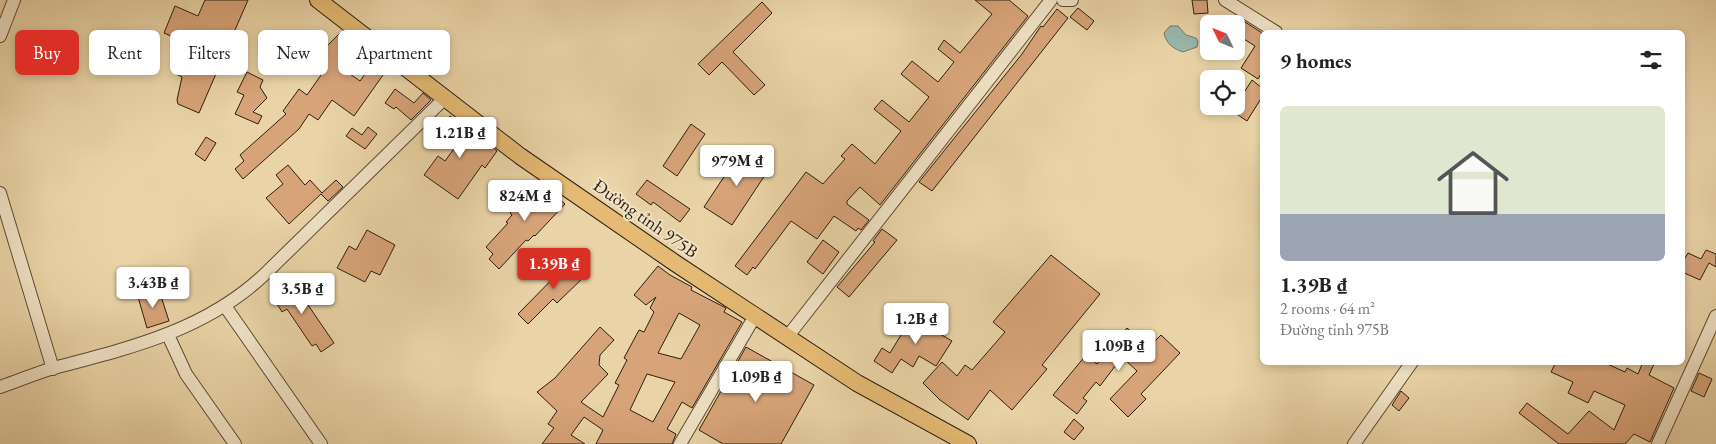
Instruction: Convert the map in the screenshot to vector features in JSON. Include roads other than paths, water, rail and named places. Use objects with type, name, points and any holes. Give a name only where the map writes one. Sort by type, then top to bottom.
[{"type":"main road","name":"Đường tỉnh 975B","points":[[318,0],[520,156],[755,316],[858,383],[968,444]]},
{"type":"street","points":[[0,36],[14,0]]},
{"type":"street","points":[[788,336],[1051,0]]},
{"type":"street","points":[[1064,0],[1072,0]]},
{"type":"street","points":[[1225,0],[1273,30]]},
{"type":"street","points":[[0,387],[53,369],[168,335],[203,319],[225,306],[258,280],[446,97]]},
{"type":"street","points":[[0,192],[5,230],[53,369]]},
{"type":"street","points":[[225,306],[321,444]]},
{"type":"street","points":[[680,444],[755,316]]},
{"type":"street","points":[[1658,444],[1716,316]]},
{"type":"street","points":[[168,335],[186,374],[235,444]]},
{"type":"street","points":[[1354,444],[1410,365]]}]
